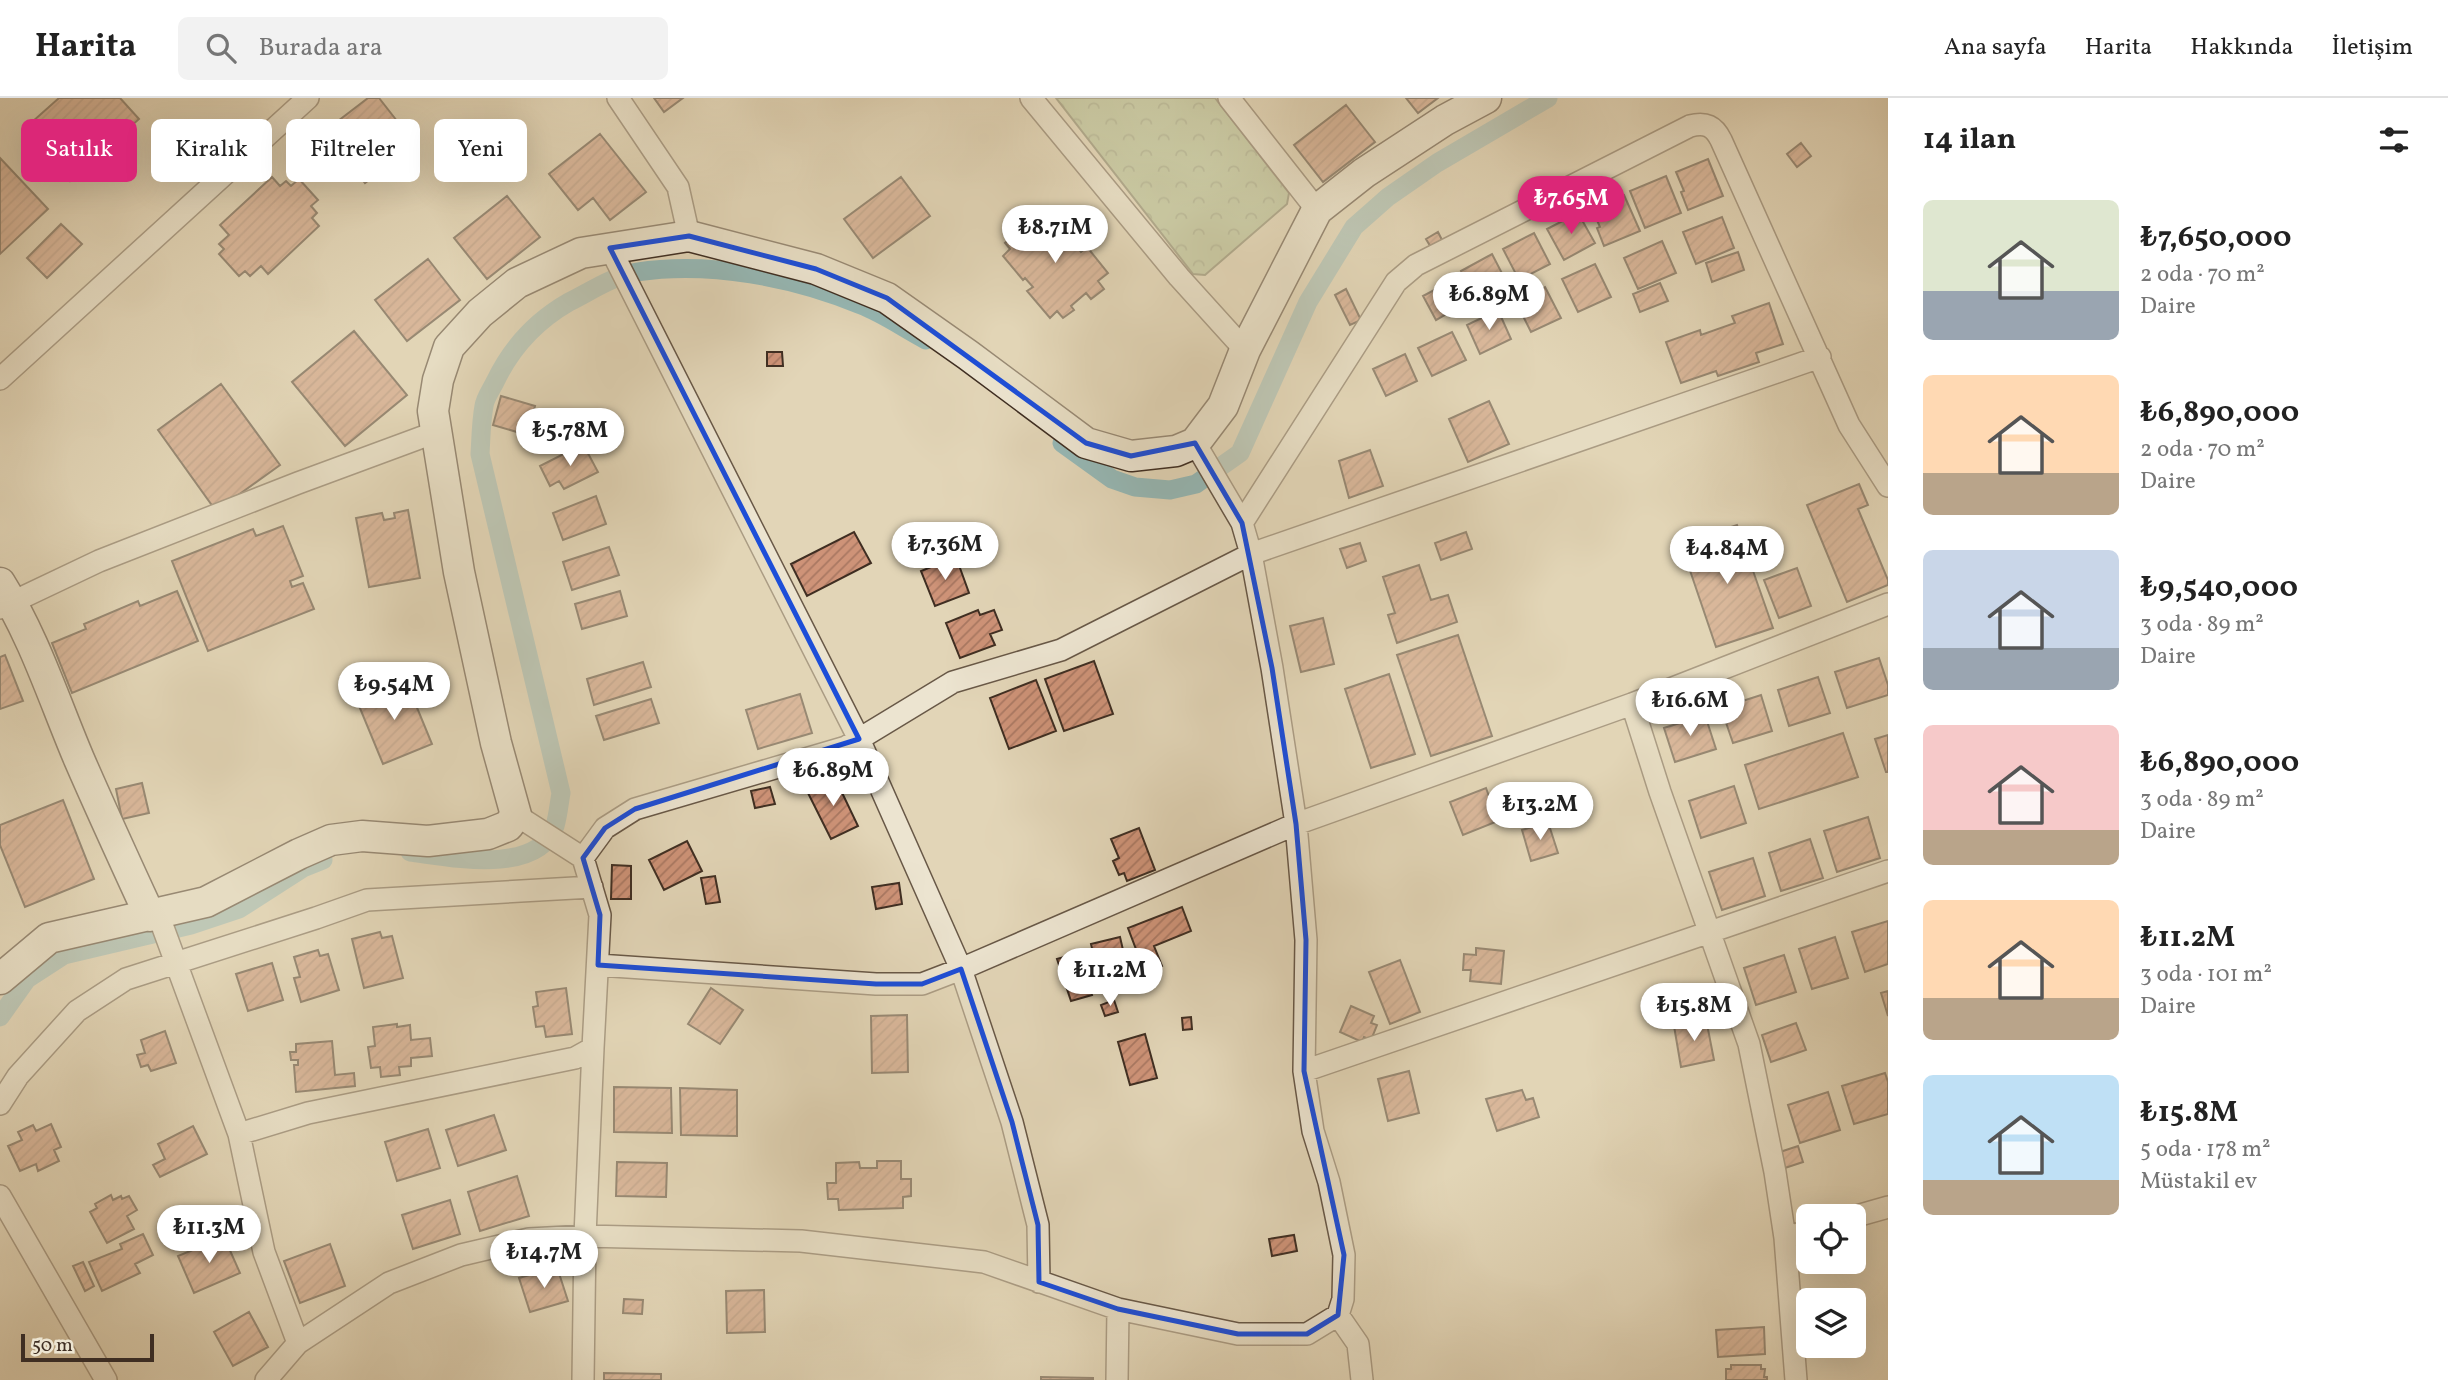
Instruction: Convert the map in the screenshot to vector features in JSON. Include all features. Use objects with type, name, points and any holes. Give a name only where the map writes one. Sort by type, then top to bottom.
[{"type":"street","points":[[0,380],[308,98]]},
{"type":"street","points":[[618,98],[678,187],[689,236]]},
{"type":"street","points":[[1031,98],[1179,277],[1245,350]]},
{"type":"street","points":[[1228,98],[1317,211]]},
{"type":"street","points":[[1198,451],[1223,406],[1245,350],[1317,211],[1364,173],[1445,120],[1486,98]]},
{"type":"street","points":[[1242,523],[1396,282],[1416,265],[1690,126],[1700,124],[1709,125],[1716,130],[1849,425],[1888,486]]},
{"type":"street","points":[[583,1380],[585,1236],[600,915],[583,858],[516,815],[496,743],[458,572],[433,411],[438,380],[449,346],[480,313],[517,283],[581,253],[689,236],[817,270],[887,299],[968,355],[1086,443],[1130,456],[1198,451]]},
{"type":"street","points":[[610,248],[859,739],[961,969],[1012,1122],[1032,1199],[1038,1225],[1039,1282]]},
{"type":"street","points":[[583,858],[606,828],[635,808],[846,747],[953,682],[1060,650],[1251,554],[1820,357]]},
{"type":"street","points":[[298,1343],[264,1252],[239,1134],[175,962],[159,922],[4,598],[436,432]]},
{"type":"street","points":[[266,1380],[298,1343],[389,1283],[461,1255],[529,1239],[585,1236],[801,1241],[984,1262],[1118,1309],[1238,1334],[1307,1334],[1338,1315],[1343,1299],[1344,1255],[1329,1182],[1313,1131],[1304,1071],[1306,940],[1296,824],[1251,554],[1242,523],[1198,451]]},
{"type":"street","points":[[598,965],[876,984],[922,984],[1296,824],[1632,704],[1888,604]]},
{"type":"street","points":[[1632,704],[1660,792],[1749,1044],[1775,1172],[1785,1238],[1796,1380]]},
{"type":"street","points":[[0,979],[49,938],[159,922],[206,902],[331,840],[362,836],[428,841],[488,834],[508,826],[516,815]]},
{"type":"street","points":[[1304,1071],[1888,871]]},
{"type":"street","points":[[0,1104],[18,1076],[77,1011],[126,979],[367,900],[592,887]]},
{"type":"street","points":[[239,1134],[308,1113],[575,1058],[593,1048]]},
{"type":"street","points":[[0,1196],[106,1380]]},
{"type":"street","points":[[1866,1213],[1888,1207]]},
{"type":"street","points":[[1785,1238],[1796,1235]]},
{"type":"street","points":[[1117,1380],[1118,1309]]},
{"type":"street","points":[[1338,1315],[1358,1344],[1362,1380]]},
{"type":"highlighted area","points":[[689,236],[816,269],[887,298],[1086,443],[1131,456],[1195,443],[1242,523],[1272,668],[1296,824],[1306,940],[1304,1071],[1344,1255],[1338,1315],[1307,1334],[1238,1334],[1118,1309],[1039,1282],[1038,1225],[1012,1122],[961,969],[922,984],[876,984],[598,965],[600,915],[583,858],[605,828],[635,809],[859,739],[610,248]]},
{"type":"green space","points":[[1056,98],[1215,98],[1289,193],[1287,204],[1205,275],[1193,274]]},
{"type":"building","points":[[59,98],[120,98],[139,119],[137,121],[35,119]]},
{"type":"building","points":[[368,98],[379,98],[395,119],[341,119]]},
{"type":"building","points":[[654,98],[683,98],[664,112]]},
{"type":"building","points":[[1406,98],[1438,98],[1418,113]]},
{"type":"building","points":[[1346,105],[1375,142],[1323,182],[1294,145]]},
{"type":"building","points":[[600,134],[646,192],[610,220],[593,198],[578,210],[549,174]]},
{"type":"building","points":[[1801,143],[1811,156],[1797,167],[1787,154]]},
{"type":"building","points":[[0,158],[48,209],[0,254]]},
{"type":"building","points":[[1708,159],[1723,196],[1688,210],[1676,172]]},
{"type":"building","points":[[1666,176],[1681,213],[1645,228],[1630,191]]},
{"type":"building","points":[[272,177],[280,186],[286,181],[291,186],[296,182],[302,182],[318,200],[311,206],[317,213],[312,218],[319,226],[268,274],[261,266],[250,276],[245,271],[239,276],[219,254],[224,249],[219,244],[229,235],[220,225],[267,182],[272,182]]},
{"type":"building","points":[[901,177],[930,216],[873,258],[844,219]]},
{"type":"building","points":[[1624,195],[1640,231],[1604,246],[1592,209]]},
{"type":"building","points":[[507,196],[540,237],[487,279],[454,238]]},
{"type":"building","points":[[1045,211],[1051,218],[1059,211],[1079,236],[1073,241],[1081,252],[1087,247],[1108,273],[1098,281],[1104,289],[1091,299],[1086,293],[1071,306],[1074,310],[1063,318],[1057,311],[1050,318],[1027,291],[1033,287],[1025,278],[1023,280],[1003,256],[1010,249],[1005,243],[1019,232],[1023,236],[1034,227],[1030,223]]},
{"type":"building","points":[[1578,213],[1595,243],[1564,260],[1547,229]]},
{"type":"building","points":[[1722,217],[1734,248],[1696,264],[1683,232]]},
{"type":"building","points":[[61,224],[82,244],[47,278],[27,258]]},
{"type":"building","points":[[1438,232],[1443,242],[1432,249],[1426,239]]},
{"type":"building","points":[[1534,233],[1550,264],[1519,280],[1503,249]]},
{"type":"building","points":[[1662,241],[1676,273],[1638,289],[1624,258]]},
{"type":"building","points":[[1738,252],[1744,270],[1712,282],[1706,263]]},
{"type":"building","points":[[1492,254],[1507,283],[1476,299],[1461,271]]},
{"type":"building","points":[[428,259],[460,300],[407,341],[375,300]]},
{"type":"building","points":[[1595,264],[1611,297],[1578,312],[1562,279]]},
{"type":"building","points":[[1451,281],[1464,304],[1436,320],[1423,296]]},
{"type":"building","points":[[1660,283],[1668,301],[1640,312],[1633,294]]},
{"type":"building","points":[[1545,287],[1561,318],[1531,332],[1516,302]]},
{"type":"building","points":[[1346,289],[1361,320],[1350,325],[1335,295]]},
{"type":"building","points":[[1769,303],[1783,344],[1756,353],[1759,362],[1718,376],[1716,371],[1681,383],[1666,342],[1700,330],[1701,335],[1735,323],[1732,316]]},
{"type":"building","points":[[1498,310],[1511,339],[1480,354],[1467,325]]},
{"type":"building","points":[[354,331],[407,395],[345,446],[292,382]]},
{"type":"building","points":[[1452,332],[1466,360],[1432,376],[1418,348]]},
{"type":"building","points":[[767,352],[782,352],[783,366],[767,366]]},
{"type":"building","points":[[1405,354],[1417,381],[1386,396],[1373,369]]},
{"type":"building","points":[[221,384],[280,465],[216,511],[158,430]]},
{"type":"building","points":[[501,396],[535,406],[527,435],[493,425]]},
{"type":"building","points":[[1489,401],[1509,444],[1468,462],[1449,419]]},
{"type":"building","points":[[583,444],[598,472],[564,489],[559,481],[550,486],[540,466]]},
{"type":"building","points":[[1370,450],[1383,486],[1349,498],[1339,461]]},
{"type":"building","points":[[1859,484],[1868,505],[1858,509],[1888,585],[1847,602],[1807,505]]},
{"type":"building","points":[[596,496],[606,524],[563,540],[553,513]]},
{"type":"building","points":[[408,510],[420,578],[369,587],[356,518],[382,513],[384,520],[395,518],[394,513]]},
{"type":"building","points":[[1737,525],[1773,628],[1716,647],[1681,544]]},
{"type":"building","points":[[283,526],[303,576],[290,581],[292,587],[303,583],[314,609],[208,651],[172,561],[253,529],[256,536]]},
{"type":"building","points":[[854,532],[871,563],[807,596],[791,564]]},
{"type":"building","points":[[1466,532],[1472,549],[1441,560],[1435,543]]},
{"type":"building","points":[[1360,543],[1366,561],[1347,568],[1340,549]]},
{"type":"building","points":[[609,547],[619,575],[572,590],[563,562]]},
{"type":"building","points":[[956,557],[969,593],[935,606],[921,571]]},
{"type":"building","points":[[1419,565],[1431,600],[1448,595],[1457,622],[1397,643],[1388,615],[1395,613],[1383,577]]},
{"type":"building","points":[[1797,568],[1811,606],[1779,618],[1764,580]]},
{"type":"building","points":[[177,591],[198,641],[72,693],[52,643],[86,629],[84,624],[138,601],[140,606]]},
{"type":"building","points":[[620,591],[627,616],[582,629],[575,604]]},
{"type":"building","points":[[978,610],[980,615],[994,610],[1002,630],[990,634],[995,645],[960,658],[946,623]]},
{"type":"building","points":[[1323,618],[1334,664],[1301,672],[1290,626]]},
{"type":"building","points":[[1458,635],[1492,736],[1431,756],[1397,655]]},
{"type":"building","points":[[5,655],[23,701],[0,709],[0,657]]},
{"type":"building","points":[[1879,658],[1888,685],[1888,695],[1847,708],[1835,672]]},
{"type":"building","points":[[1094,661],[1113,714],[1064,731],[1045,679]]},
{"type":"building","points":[[643,662],[651,687],[594,705],[587,679]]},
{"type":"building","points":[[1389,674],[1415,754],[1371,768],[1345,689]]},
{"type":"building","points":[[1818,677],[1830,713],[1789,726],[1778,690]]},
{"type":"building","points":[[1036,680],[1056,731],[1009,749],[990,698]]},
{"type":"building","points":[[406,681],[432,744],[383,764],[357,701]]},
{"type":"building","points":[[800,694],[812,733],[758,749],[746,710]]},
{"type":"building","points":[[1761,695],[1772,731],[1733,743],[1721,708]]},
{"type":"building","points":[[651,699],[659,723],[604,740],[596,716]]},
{"type":"building","points":[[1705,715],[1716,749],[1675,762],[1664,728]]},
{"type":"building","points":[[1843,733],[1858,777],[1759,809],[1745,765]]},
{"type":"building","points":[[1888,735],[1888,772],[1886,772],[1875,739]]},
{"type":"building","points":[[835,778],[858,826],[831,839],[807,791]]},
{"type":"building","points":[[142,783],[149,813],[122,819],[116,789]]},
{"type":"building","points":[[1734,786],[1746,823],[1701,838],[1689,801]]},
{"type":"building","points":[[770,787],[775,804],[755,808],[751,791]]},
{"type":"building","points":[[1486,788],[1498,821],[1463,835],[1450,802]]},
{"type":"building","points":[[63,800],[94,879],[25,907],[0,845],[0,825]]},
{"type":"building","points":[[1868,817],[1880,858],[1837,872],[1824,831]]},
{"type":"building","points":[[1548,822],[1558,853],[1531,861],[1522,830]]},
{"type":"building","points":[[1139,828],[1155,870],[1127,881],[1124,873],[1119,875],[1113,861],[1119,858],[1111,839]]},
{"type":"building","points":[[1810,839],[1823,878],[1781,891],[1769,853]]},
{"type":"building","points":[[687,841],[702,871],[664,890],[649,860]]},
{"type":"building","points":[[1753,858],[1765,896],[1722,910],[1709,872]]},
{"type":"building","points":[[612,865],[631,866],[631,899],[611,899]]},
{"type":"building","points":[[715,876],[720,902],[706,904],[701,878]]},
{"type":"building","points":[[899,883],[902,904],[876,909],[872,887]]},
{"type":"building","points":[[1182,907],[1191,931],[1154,946],[1162,966],[1145,973],[1128,928]]},
{"type":"building","points":[[1888,921],[1888,964],[1865,972],[1852,932]]},
{"type":"building","points":[[380,932],[382,938],[392,936],[403,978],[364,988],[352,939]]},
{"type":"building","points":[[1120,937],[1129,976],[1100,983],[1091,944]]},
{"type":"building","points":[[1835,937],[1848,978],[1812,989],[1799,949]]},
{"type":"building","points":[[1476,948],[1504,951],[1501,984],[1470,981],[1471,970],[1463,970],[1464,954],[1476,955]]},
{"type":"building","points":[[318,950],[320,956],[328,954],[339,990],[301,1002],[294,978],[300,977],[294,957]]},
{"type":"building","points":[[1079,953],[1092,995],[1071,1001],[1057,959]]},
{"type":"building","points":[[1784,955],[1796,992],[1756,1005],[1744,968]]},
{"type":"building","points":[[1400,960],[1420,1012],[1390,1024],[1369,972]]},
{"type":"building","points":[[272,963],[283,1000],[248,1011],[236,974]]},
{"type":"building","points":[[566,988],[572,1034],[546,1037],[544,1026],[536,1027],[533,1007],[538,1006],[536,992]]},
{"type":"building","points":[[711,988],[743,1010],[720,1044],[688,1024]]},
{"type":"building","points":[[1888,991],[1888,1016],[1881,993]]},
{"type":"building","points":[[1114,1000],[1118,1012],[1105,1016],[1101,1005]]},
{"type":"building","points":[[1351,1006],[1374,1016],[1371,1023],[1377,1025],[1371,1040],[1364,1037],[1362,1042],[1340,1032]]},
{"type":"building","points":[[907,1015],[908,1072],[872,1073],[871,1016]]},
{"type":"building","points":[[1191,1017],[1192,1029],[1183,1030],[1182,1018]]},
{"type":"building","points":[[1706,1019],[1714,1060],[1681,1067],[1674,1026]]},
{"type":"building","points":[[1796,1023],[1806,1050],[1771,1062],[1762,1035]]},
{"type":"building","points":[[397,1024],[397,1027],[410,1025],[411,1040],[430,1038],[432,1056],[411,1058],[411,1066],[399,1067],[400,1075],[381,1077],[380,1067],[371,1068],[368,1047],[375,1046],[373,1027]]},
{"type":"building","points":[[165,1031],[176,1063],[151,1071],[148,1065],[141,1067],[137,1055],[145,1053],[141,1040]]},
{"type":"building","points":[[1145,1034],[1157,1078],[1130,1085],[1118,1042]]},
{"type":"building","points":[[332,1041],[335,1075],[354,1073],[355,1086],[296,1092],[294,1065],[298,1065],[298,1060],[291,1060],[290,1052],[296,1052],[296,1044]]},
{"type":"building","points":[[1409,1071],[1419,1113],[1388,1121],[1378,1079]]},
{"type":"building","points":[[1885,1073],[1888,1082],[1888,1114],[1854,1124],[1842,1086]]},
{"type":"building","points":[[614,1087],[671,1088],[672,1133],[614,1132]]},
{"type":"building","points":[[680,1088],[737,1090],[737,1136],[681,1135]]},
{"type":"building","points":[[1522,1090],[1526,1100],[1533,1098],[1539,1117],[1497,1131],[1486,1099]]},
{"type":"building","points":[[1828,1092],[1840,1130],[1800,1143],[1788,1105]]},
{"type":"building","points":[[494,1115],[506,1150],[458,1166],[446,1130]]},
{"type":"building","points":[[51,1124],[61,1147],[54,1150],[59,1161],[38,1171],[36,1164],[20,1171],[8,1146],[22,1140],[18,1132],[33,1125],[36,1131]]},
{"type":"building","points":[[193,1126],[207,1154],[160,1177],[153,1165],[165,1159],[158,1144]]},
{"type":"building","points":[[428,1129],[440,1168],[397,1181],[385,1142]]},
{"type":"building","points":[[1798,1146],[1803,1162],[1785,1168],[1780,1152]]},
{"type":"building","points":[[877,1161],[901,1161],[901,1179],[911,1179],[911,1196],[903,1197],[903,1208],[839,1210],[838,1199],[828,1199],[827,1183],[836,1183],[836,1163],[859,1162],[860,1168],[877,1168]]},
{"type":"building","points":[[617,1162],[667,1163],[666,1197],[616,1196]]},
{"type":"building","points":[[517,1176],[529,1216],[480,1231],[468,1192]]},
{"type":"building","points":[[111,1195],[113,1200],[129,1196],[137,1210],[127,1216],[134,1229],[107,1243],[90,1212],[97,1208],[95,1204]]},
{"type":"building","points":[[450,1200],[460,1234],[413,1249],[402,1215]]},
{"type":"building","points":[[143,1234],[153,1255],[135,1264],[140,1273],[102,1291],[89,1262],[122,1249],[120,1244]]},
{"type":"building","points":[[1294,1235],[1297,1251],[1272,1256],[1269,1239]]},
{"type":"building","points":[[224,1237],[240,1273],[194,1293],[178,1256]]},
{"type":"building","points":[[330,1244],[345,1286],[300,1303],[284,1261]]},
{"type":"building","points":[[83,1262],[94,1286],[85,1291],[73,1266]]},
{"type":"building","points":[[557,1267],[568,1301],[530,1312],[519,1278]]},
{"type":"building","points":[[764,1290],[765,1332],[727,1333],[726,1291]]},
{"type":"building","points":[[624,1299],[643,1300],[642,1314],[623,1313]]},
{"type":"building","points":[[249,1312],[268,1347],[233,1366],[214,1332]]},
{"type":"building","points":[[1764,1327],[1765,1354],[1718,1357],[1716,1330]]},
{"type":"building","points":[[1731,1365],[1761,1365],[1761,1369],[1765,1369],[1764,1377],[1767,1377],[1767,1380],[1726,1380],[1726,1369],[1731,1369]]},
{"type":"building","points":[[604,1373],[661,1374],[661,1380],[604,1380]]},
{"type":"building","points":[[1041,1377],[1093,1378],[1093,1380],[1041,1380]]},
{"type":"waterway","points":[[1062,443],[1112,479],[1135,487],[1170,490],[1196,484],[1240,453],[1308,302],[1354,227],[1388,197],[1437,163],[1548,98]]},
{"type":"waterway","points":[[410,852],[469,859],[512,858],[531,852],[546,842],[556,822],[561,793],[480,454],[482,418],[487,397],[509,358],[535,327],[557,309],[619,277],[637,272],[693,269],[751,274],[808,286],[870,309],[926,340]]},
{"type":"waterway","points":[[0,1017],[27,979],[64,955],[191,925],[239,909],[303,868],[323,860]]}]
